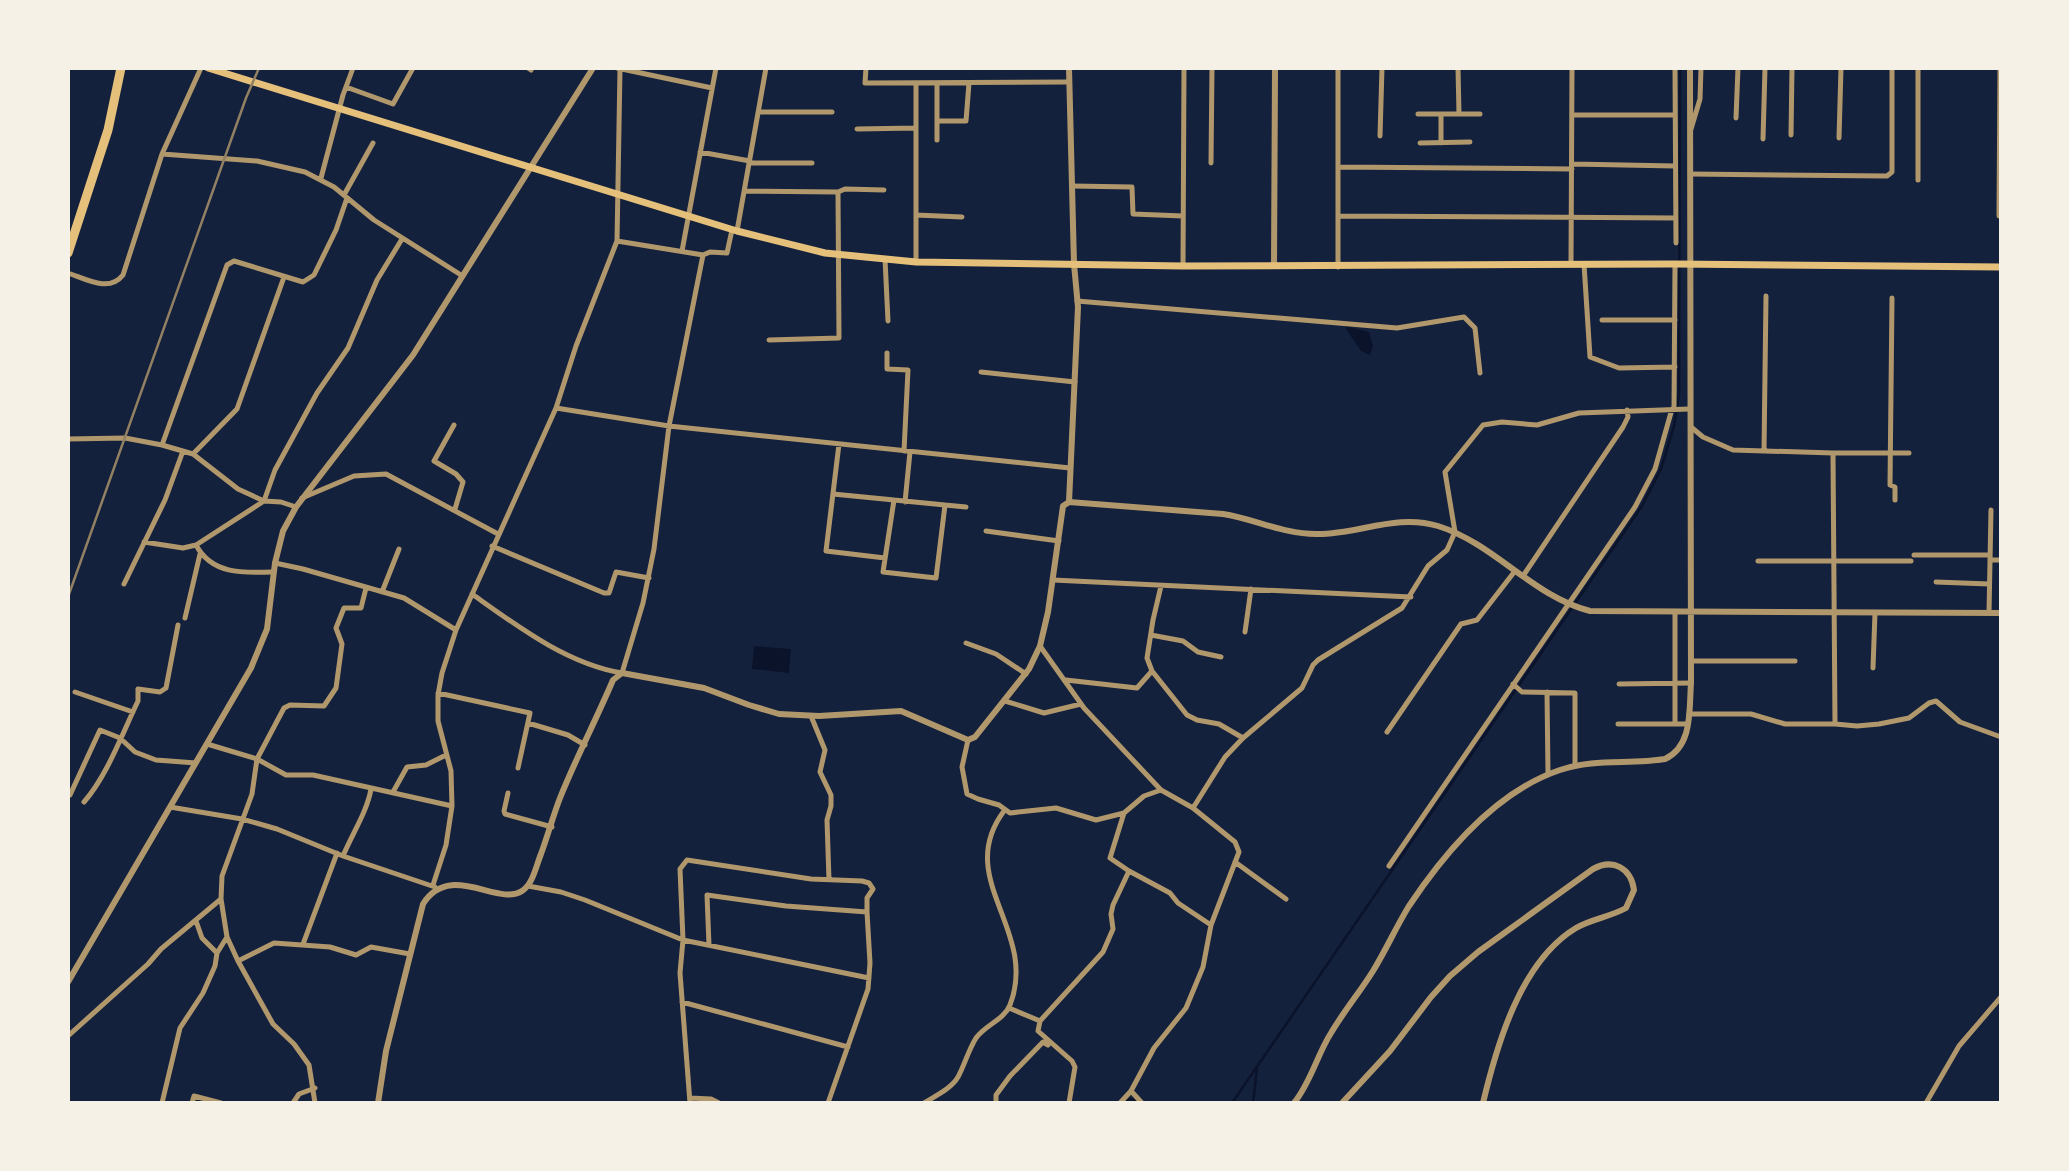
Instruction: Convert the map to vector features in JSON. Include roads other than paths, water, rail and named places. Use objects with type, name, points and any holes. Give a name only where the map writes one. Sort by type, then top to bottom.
[{"type":"highway","points":[[68,253],[108,130],[121,68]]},
{"type":"main road","points":[[208,68],[687,217],[838,254],[885,260],[1338,267],[1571,264],[2001,267]]},
{"type":"street","points":[[68,273],[105,285],[118,281],[123,275],[162,154],[201,68]]},
{"type":"street","points":[[321,178],[353,68]]},
{"type":"street","points":[[346,87],[393,104],[413,68]]},
{"type":"street","points":[[68,982],[251,668],[267,629],[275,563],[283,531],[296,507],[413,355],[593,68]]},
{"type":"street","points":[[682,251],[716,68]]},
{"type":"street","points":[[617,242],[703,255],[710,252],[727,253],[744,191],[766,68]]},
{"type":"street","points":[[866,68],[866,83],[1069,82]]},
{"type":"street","points":[[1069,68],[1077,301],[1069,502]]},
{"type":"street","points":[[1183,266],[1184,68]]},
{"type":"street","points":[[1211,163],[1212,68]]},
{"type":"street","points":[[1274,266],[1275,68]]},
{"type":"street","points":[[1338,68],[1338,267]]},
{"type":"street","points":[[1380,136],[1381,68]]},
{"type":"street","points":[[1458,68],[1459,114]]},
{"type":"street","points":[[1571,264],[1572,68]]},
{"type":"street","points":[[1675,68],[1676,243]]},
{"type":"street","points":[[1294,1103],[1304,1090],[1329,1035],[1375,968],[1409,906],[1456,847],[1488,815],[1524,787],[1548,774],[1596,762],[1665,759],[1680,749],[1689,714],[1691,683],[1690,68]]},
{"type":"street","points":[[1691,129],[1700,99],[1701,68]]},
{"type":"street","points":[[1736,118],[1738,68]]},
{"type":"street","points":[[1763,139],[1765,68]]},
{"type":"street","points":[[1791,135],[1792,68]]},
{"type":"street","points":[[1839,138],[1841,68]]},
{"type":"street","points":[[1690,174],[1887,176],[1892,172],[1892,68]]},
{"type":"street","points":[[1918,68],[1918,180]]},
{"type":"street","points":[[1999,216],[2000,68]]},
{"type":"street","points":[[378,1103],[386,1051],[410,954],[423,904],[435,887],[446,845],[452,806],[451,771],[438,721],[438,693],[442,673],[456,630],[492,546],[556,408],[576,346],[617,242],[618,69],[712,88]]},
{"type":"street","points":[[916,83],[916,261]]},
{"type":"street","points":[[937,83],[937,140]]},
{"type":"street","points":[[937,121],[966,121],[969,83]]},
{"type":"street","points":[[759,112],[832,112]]},
{"type":"street","points":[[1418,114],[1480,114]]},
{"type":"street","points":[[1441,114],[1441,143]]},
{"type":"street","points":[[1572,115],[1674,115]]},
{"type":"street","points":[[857,129],[916,128]]},
{"type":"street","points":[[1420,143],[1470,142]]},
{"type":"street","points":[[162,445],[227,265],[234,261],[303,282],[314,275],[336,230],[345,197],[373,143]]},
{"type":"street","points":[[700,152],[750,162],[811,163]]},
{"type":"street","points":[[162,154],[257,160],[294,168],[321,178],[402,239],[461,275]]},
{"type":"street","points":[[1338,167],[1675,166]]},
{"type":"street","points":[[1072,186],[1132,187],[1133,214],[1183,216]]},
{"type":"street","points":[[744,191],[884,190]]},
{"type":"street","points":[[769,340],[839,338],[838,192]]},
{"type":"street","points":[[916,215],[962,216]]},
{"type":"street","points":[[1338,216],[1676,218]]},
{"type":"street","points":[[144,542],[183,548],[196,545],[264,501],[275,470],[317,393],[348,348],[376,279],[402,239]]},
{"type":"street","points":[[170,807],[242,819],[277,829],[340,855],[435,887],[450,885],[519,894],[528,886],[552,827],[559,800],[613,680],[622,673],[649,578],[658,526],[669,426],[703,255]]},
{"type":"street","points":[[885,260],[888,321]]},
{"type":"street","points":[[1584,264],[1590,357],[1619,368],[1675,367]]},
{"type":"street","points":[[1389,866],[1647,486],[1673,409],[1675,264]]},
{"type":"street","points":[[193,454],[237,409],[284,277]]},
{"type":"street","points":[[1764,451],[1766,296]]},
{"type":"street","points":[[1892,298],[1890,485],[1895,487],[1895,500]]},
{"type":"street","points":[[1077,301],[1397,328],[1464,317],[1475,328],[1480,373]]},
{"type":"street","points":[[1602,320],[1675,320]]},
{"type":"street","points":[[887,353],[887,369],[908,370],[905,502]]},
{"type":"street","points":[[981,372],[1075,382]]},
{"type":"street","points":[[556,408],[669,426],[1070,468]]},
{"type":"street","points":[[1193,808],[1225,757],[1243,738],[1302,688],[1318,660],[1402,608],[1428,566],[1447,550],[1455,532],[1445,472],[1483,425],[1502,422],[1537,425],[1579,413],[1689,409]]},
{"type":"street","points":[[1523,576],[1623,427],[1628,417],[1627,410]]},
{"type":"street","points":[[454,425],[433,461],[456,474],[463,482],[455,509]]},
{"type":"street","points":[[1690,427],[1703,437],[1733,450],[1909,453]]},
{"type":"street","points":[[68,439],[125,438],[183,451],[193,454],[239,489],[264,501],[281,502],[296,507]]},
{"type":"street","points":[[839,444],[826,551],[885,558]]},
{"type":"street","points":[[124,584],[165,500],[183,451]]},
{"type":"street","points":[[1833,453],[1835,723]]},
{"type":"street","points":[[302,498],[354,477],[386,474],[498,534]]},
{"type":"street","points":[[833,494],[966,507]]},
{"type":"street","points":[[894,500],[883,572],[936,578],[945,505]]},
{"type":"street","points":[[472,594],[511,622],[573,657],[622,673],[704,688],[764,710],[811,716],[901,710],[968,740],[975,737],[1026,674],[1040,646],[1053,580],[1063,506],[1069,502],[1223,514],[1246,518],[1294,534],[1333,533],[1404,522],[1435,525],[1455,532],[1567,604],[1590,611],[2001,613]]},
{"type":"street","points":[[1989,613],[1991,510]]},
{"type":"street","points":[[986,531],[1059,541]]},
{"type":"street","points":[[196,545],[200,554],[218,568],[229,571],[274,572]]},
{"type":"street","points":[[492,546],[604,593],[609,593],[616,572],[649,578]]},
{"type":"street","points":[[382,592],[400,549]]},
{"type":"street","points":[[185,618],[200,554]]},
{"type":"street","points":[[1758,561],[1912,558],[2001,560]]},
{"type":"street","points":[[275,563],[404,598],[456,630]]},
{"type":"street","points":[[1387,732],[1461,624],[1477,620],[1515,570]]},
{"type":"street","points":[[1053,580],[1411,597]]},
{"type":"street","points":[[1936,582],[1989,584]]},
{"type":"street","points":[[1161,586],[1147,658],[1152,671],[1187,715],[1219,724],[1243,738]]},
{"type":"street","points":[[315,1103],[309,1065],[294,1044],[273,1024],[227,937],[221,899],[222,876],[252,794],[257,760],[284,708],[290,705],[319,708],[324,706],[336,688],[342,644],[336,628],[344,608],[361,608],[366,588]]},
{"type":"street","points":[[1245,632],[1251,589]]},
{"type":"street","points":[[1675,612],[1675,724]]},
{"type":"street","points":[[1873,668],[1875,612]]},
{"type":"street","points":[[85,802],[98,786],[138,701],[138,689],[160,692],[166,688],[178,625]]},
{"type":"street","points":[[1151,635],[1183,641],[1198,652],[1221,657]]},
{"type":"street","points":[[966,643],[996,654],[1026,674]]},
{"type":"street","points":[[1040,646],[1081,704],[1161,790],[1193,808],[1235,842],[1239,852],[1211,925],[1203,967],[1186,1008],[1154,1048],[1131,1091],[1120,1103]]},
{"type":"street","points":[[1691,661],[1795,662]]},
{"type":"street","points":[[1065,680],[1137,688],[1152,671]]},
{"type":"street","points":[[1619,684],[1691,683]]},
{"type":"street","points":[[1513,684],[1522,692],[1575,693],[1575,766]]},
{"type":"street","points":[[75,692],[132,712]]},
{"type":"street","points":[[1548,692],[1548,774]]},
{"type":"street","points":[[438,693],[530,713],[519,768]]},
{"type":"street","points":[[1004,701],[1044,713],[1081,704]]},
{"type":"street","points":[[1689,714],[1751,714],[1785,724],[1835,723],[1857,726],[1909,718],[1929,702],[1936,701],[1960,722],[2001,737]]},
{"type":"street","points":[[811,716],[825,750],[820,772],[831,795],[827,820],[829,880]]},
{"type":"street","points":[[528,723],[568,735],[586,745]]},
{"type":"street","points":[[1618,723],[1687,724]]},
{"type":"street","points":[[70,795],[100,730],[120,738],[135,752],[156,760],[196,763]]},
{"type":"street","points":[[968,740],[962,767],[967,794],[999,804],[1004,811],[1016,813],[1056,808],[1096,820],[1124,813],[1144,796],[1161,790]]},
{"type":"street","points":[[207,744],[257,760],[286,775],[313,775],[346,781],[452,806]]},
{"type":"street","points":[[393,792],[407,766],[429,764],[446,755]]},
{"type":"street","points":[[303,944],[340,855],[367,808],[371,789]]},
{"type":"street","points":[[508,793],[504,811],[506,814],[552,827]]},
{"type":"street","points":[[924,1103],[958,1078],[969,1049],[979,1034],[1009,1008],[1016,984],[1014,944],[990,881],[987,864],[990,838],[1004,811]]},
{"type":"street","points":[[1124,813],[1110,858],[1170,893],[1178,903],[1211,925]]},
{"type":"street","points":[[719,1103],[711,1099],[690,1100],[680,973],[683,940],[680,869],[687,860],[811,879],[869,883],[873,889],[867,898],[868,989],[828,1103]]},
{"type":"street","points":[[1235,862],[1286,899]]},
{"type":"street","points":[[1342,1103],[1390,1051],[1431,997],[1460,968],[1592,869],[1602,864],[1621,867],[1633,881],[1634,890],[1626,908],[1592,920],[1570,932],[1542,957],[1528,977],[1500,1046],[1483,1103]]},
{"type":"street","points":[[1069,1103],[1075,1067],[1072,1061],[1038,1031],[1040,1021],[1103,952],[1112,929],[1113,905],[1129,871]]},
{"type":"street","points":[[528,886],[585,900],[683,940],[869,978]]},
{"type":"street","points":[[709,946],[707,895],[786,906],[867,912]]},
{"type":"street","points":[[68,1036],[161,949],[221,899]]},
{"type":"street","points":[[196,921],[202,937],[217,953]]},
{"type":"street","points":[[162,1103],[180,1028],[202,993],[215,967],[217,953],[227,937]]},
{"type":"street","points":[[238,961],[274,943],[330,947],[356,955],[371,947],[410,954]]},
{"type":"street","points":[[1926,1103],[1959,1046],[2001,997]]},
{"type":"street","points":[[682,1002],[848,1047]]},
{"type":"street","points":[[1009,1008],[1040,1021]]},
{"type":"street","points":[[996,1103],[996,1095],[1010,1076],[1043,1042],[1052,1045]]},
{"type":"street","points":[[293,1103],[299,1094],[314,1088]]},
{"type":"street","points":[[1131,1091],[1142,1103]]},
{"type":"street","points":[[192,1103],[194,1096],[221,1103]]},
{"type":"water","points":[[1346,326],[1369,332],[1373,346],[1370,355],[1361,351]]},
{"type":"water","points":[[754,646],[791,649],[789,673],[752,669]]},
{"type":"waterway","points":[[1232,1103],[1642,506],[1661,469],[1674,426],[1679,394],[1680,68]]},
{"type":"waterway","points":[[1253,1103],[1257,1068]]},
{"type":"waterway","points":[[1124,1103],[1128,1099],[1136,1100]]},
{"type":"railway","points":[[68,597],[259,68]]}]
